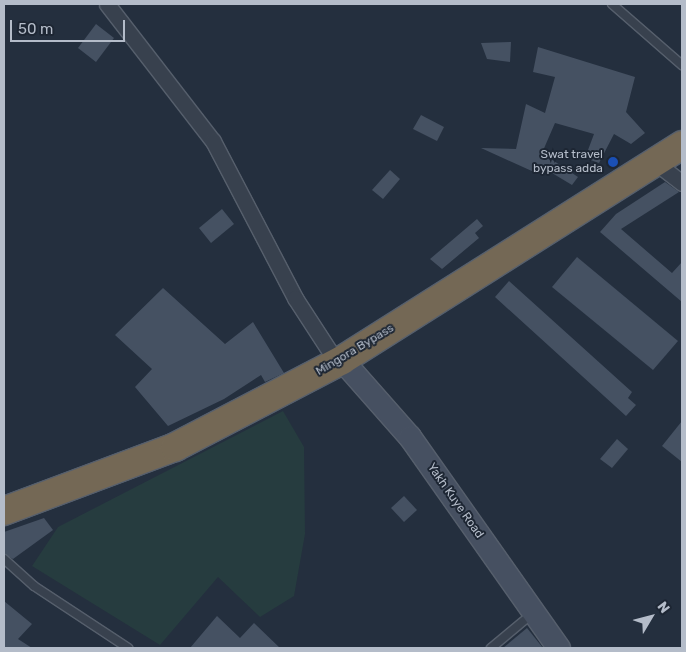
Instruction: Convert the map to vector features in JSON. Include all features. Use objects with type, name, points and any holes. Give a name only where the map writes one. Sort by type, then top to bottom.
[{"type":"highway","name":"Mingora Bypass","points":[[4,511],[174,447],[342,360],[682,144]]},
{"type":"main road","name":"Yakh Kuye Road","points":[[342,360],[410,437],[559,648]]},
{"type":"street","points":[[107,4],[134,32],[213,141],[295,298],[332,355],[342,360]]},
{"type":"street","points":[[655,162],[682,183]]},
{"type":"lane","points":[[612,4],[682,65]]},
{"type":"lane","points":[[4,559],[34,586],[128,648]]},
{"type":"lane","points":[[491,648],[534,612]]},
{"type":"green space","points":[[283,411],[304,447],[305,534],[294,596],[260,617],[218,577],[160,645],[32,566],[58,527]]},
{"type":"building","points":[[96,24],[114,38],[96,62],[78,48]]},
{"type":"building","points":[[511,42],[510,62],[487,59],[481,43]]},
{"type":"building","points":[[538,47],[635,77],[626,112],[645,133],[631,144],[614,134],[599,163],[585,158],[594,134],[555,123],[542,153],[578,177],[572,185],[537,164],[534,172],[481,148],[516,149],[526,104],[545,113],[555,77],[533,72]]},
{"type":"building","points":[[421,115],[444,127],[437,141],[413,129]]},
{"type":"building","points":[[390,170],[400,179],[383,199],[372,190]]},
{"type":"building","points":[[665,182],[679,192],[621,229],[672,273],[682,262],[682,302],[600,232],[616,214]]},
{"type":"building","points":[[222,209],[234,224],[211,243],[199,228]]},
{"type":"building","points":[[477,219],[483,226],[475,233],[479,238],[442,269],[430,259]]},
{"type":"building","points":[[577,257],[678,341],[653,370],[552,287]]},
{"type":"building","points":[[509,281],[632,392],[628,398],[636,405],[626,416],[495,297]]},
{"type":"building","points":[[163,288],[225,344],[253,322],[284,373],[265,382],[261,375],[224,399],[168,426],[135,387],[152,369],[115,335]]},
{"type":"building","points":[[682,421],[682,462],[662,446]]},
{"type":"building","points":[[617,439],[628,449],[612,468],[600,459]]},
{"type":"building","points":[[404,496],[417,510],[404,522],[391,508]]},
{"type":"building","points":[[44,518],[53,530],[13,559],[4,554],[4,532]]},
{"type":"building","points":[[4,601],[32,624],[18,639],[32,648],[4,648]]},
{"type":"building","points":[[217,616],[240,638],[254,623],[280,648],[190,648]]},
{"type":"building","points":[[527,628],[543,648],[503,648]]},
{"type":"place","name":"Swat travel bypass adda","points":[[613,162]]}]
